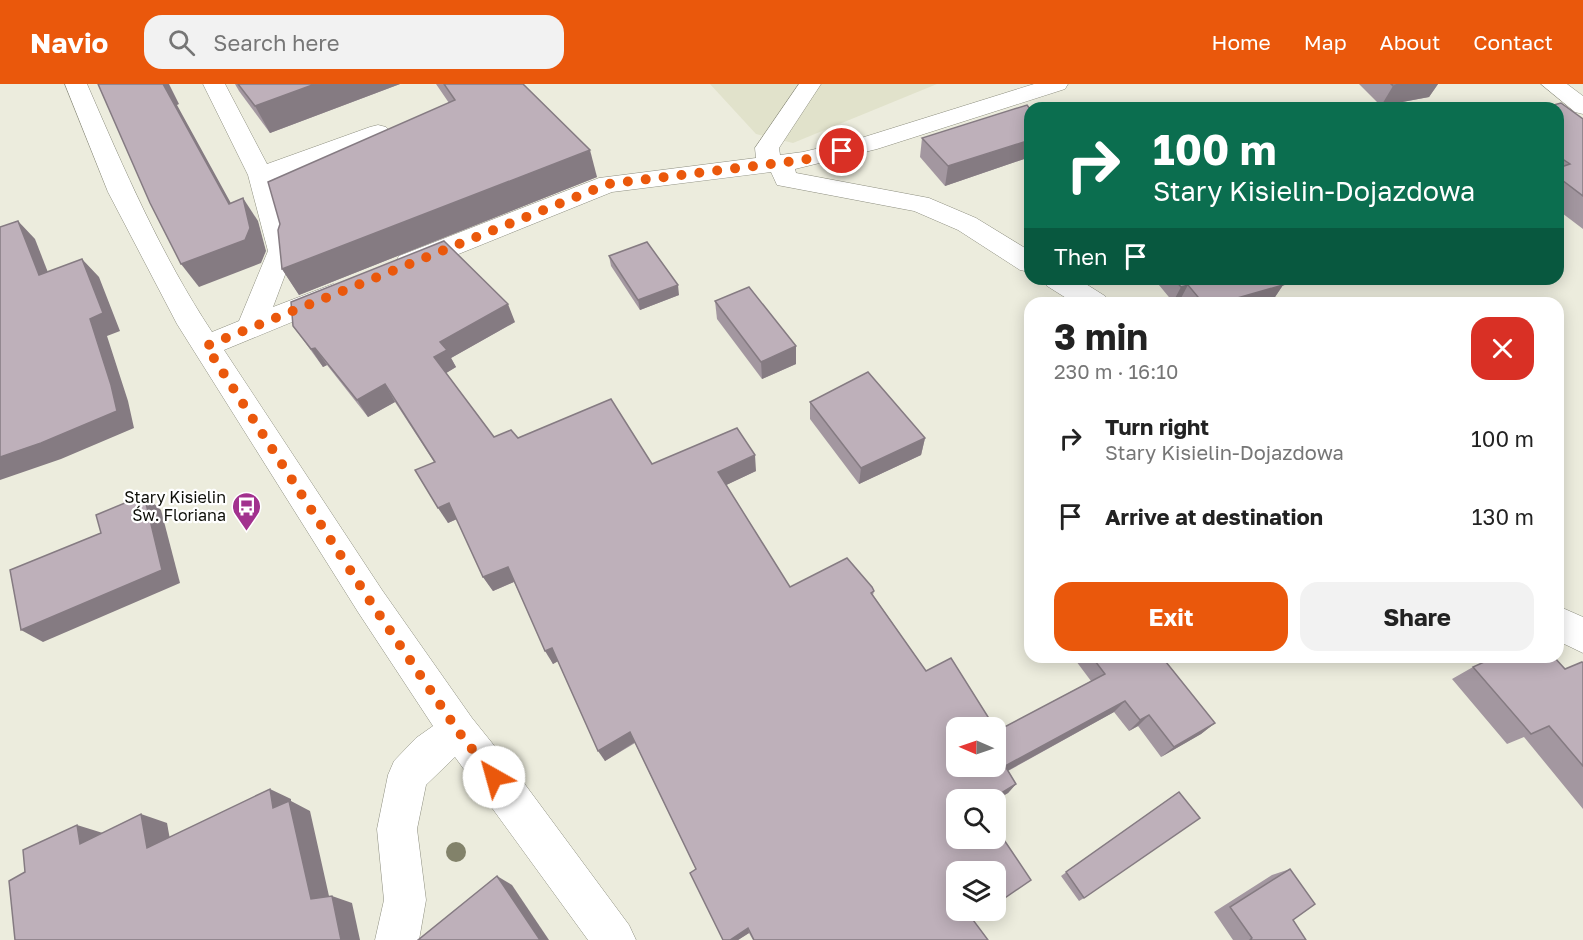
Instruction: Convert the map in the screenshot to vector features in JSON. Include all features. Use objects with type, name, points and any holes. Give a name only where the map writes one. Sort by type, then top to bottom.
[{"type":"street","points":[[76,84],[121,192],[177,298],[206,346],[370,601],[458,731],[507,793],[614,940]]},
{"type":"street","points":[[214,84],[260,175],[281,251],[251,327]]},
{"type":"street","points":[[810,84],[767,148],[786,179],[920,204],[944,213],[1024,260]]},
{"type":"street","points":[[206,346],[608,184],[803,160],[868,144],[1057,84]]},
{"type":"street","points":[[1552,84],[1583,107]]},
{"type":"street","points":[[260,175],[378,132]]},
{"type":"street","points":[[1066,285],[1086,297]]},
{"type":"street","points":[[1564,625],[1583,636]]},
{"type":"street","points":[[397,940],[405,900],[397,829],[408,775],[430,752],[458,731]]},
{"type":"shaded area","points":[[710,84],[937,84],[793,143],[756,134]]},
{"type":"building","points":[[98,84],[163,84],[229,204],[243,198],[250,228],[245,240],[181,264],[150,203]]},
{"type":"building","points":[[238,84],[315,84],[255,106]]},
{"type":"building","points":[[444,84],[523,84],[590,150],[282,269],[278,230],[280,224],[268,182],[455,100]]},
{"type":"building","points":[[1564,105],[1583,119],[1583,196],[1564,182],[1564,166],[1570,164],[1564,160]]},
{"type":"building","points":[[1024,106],[1024,142],[948,166],[922,138]]},
{"type":"building","points":[[18,221],[39,275],[82,259],[103,313],[90,319],[117,411],[41,443],[0,457],[0,227]]},
{"type":"building","points":[[444,241],[508,304],[440,342],[447,350],[434,357],[494,437],[511,430],[518,438],[611,399],[652,464],[737,428],[755,455],[718,472],[790,587],[847,558],[872,587],[874,591],[871,593],[926,671],[951,658],[988,717],[946,717],[946,777],[1006,777],[1006,768],[1016,784],[1006,790],[946,789],[946,849],[1006,849],[1006,843],[1031,880],[1006,897],[1006,861],[946,861],[946,921],[974,921],[988,940],[754,940],[748,928],[730,940],[723,940],[690,873],[696,869],[630,732],[598,751],[552,648],[545,651],[508,567],[483,577],[449,503],[438,508],[415,470],[435,462],[385,384],[357,400],[315,348],[311,349],[293,326],[291,302]]},
{"type":"building","points":[[647,242],[678,285],[638,300],[609,256]]},
{"type":"building","points":[[1188,285],[1283,285],[1241,297],[1198,297]]},
{"type":"building","points":[[749,287],[796,346],[761,362],[715,301]]},
{"type":"building","points":[[868,372],[925,438],[861,468],[810,402]]},
{"type":"building","points":[[144,495],[162,570],[21,630],[10,570],[101,533],[96,515]]},
{"type":"building","points":[[1582,662],[1583,766],[1549,726],[1531,734],[1473,667],[1482,663],[1560,663],[1565,669]]},
{"type":"building","points":[[1097,663],[1167,663],[1215,723],[1174,747],[1149,715],[1140,720],[1125,701],[1006,765],[1006,726],[1105,674]]},
{"type":"building","points":[[270,789],[273,808],[289,801],[311,899],[332,896],[341,940],[15,940],[9,881],[25,872],[23,850],[77,825],[80,844],[141,814],[147,848]]},
{"type":"building","points":[[1179,792],[1200,818],[1084,898],[1066,872]]},
{"type":"building","points":[[1290,869],[1315,904],[1293,920],[1306,940],[1250,940],[1252,938],[1230,907]]},
{"type":"building","points":[[497,876],[540,940],[418,940]]},
{"type":"place","name":"Stary Kisielin Św. Floriana","points":[[247,532]]},
{"type":"route","points":[[494,777],[458,731],[370,601],[206,346],[273,317],[608,184],[803,160],[842,151]]}]
